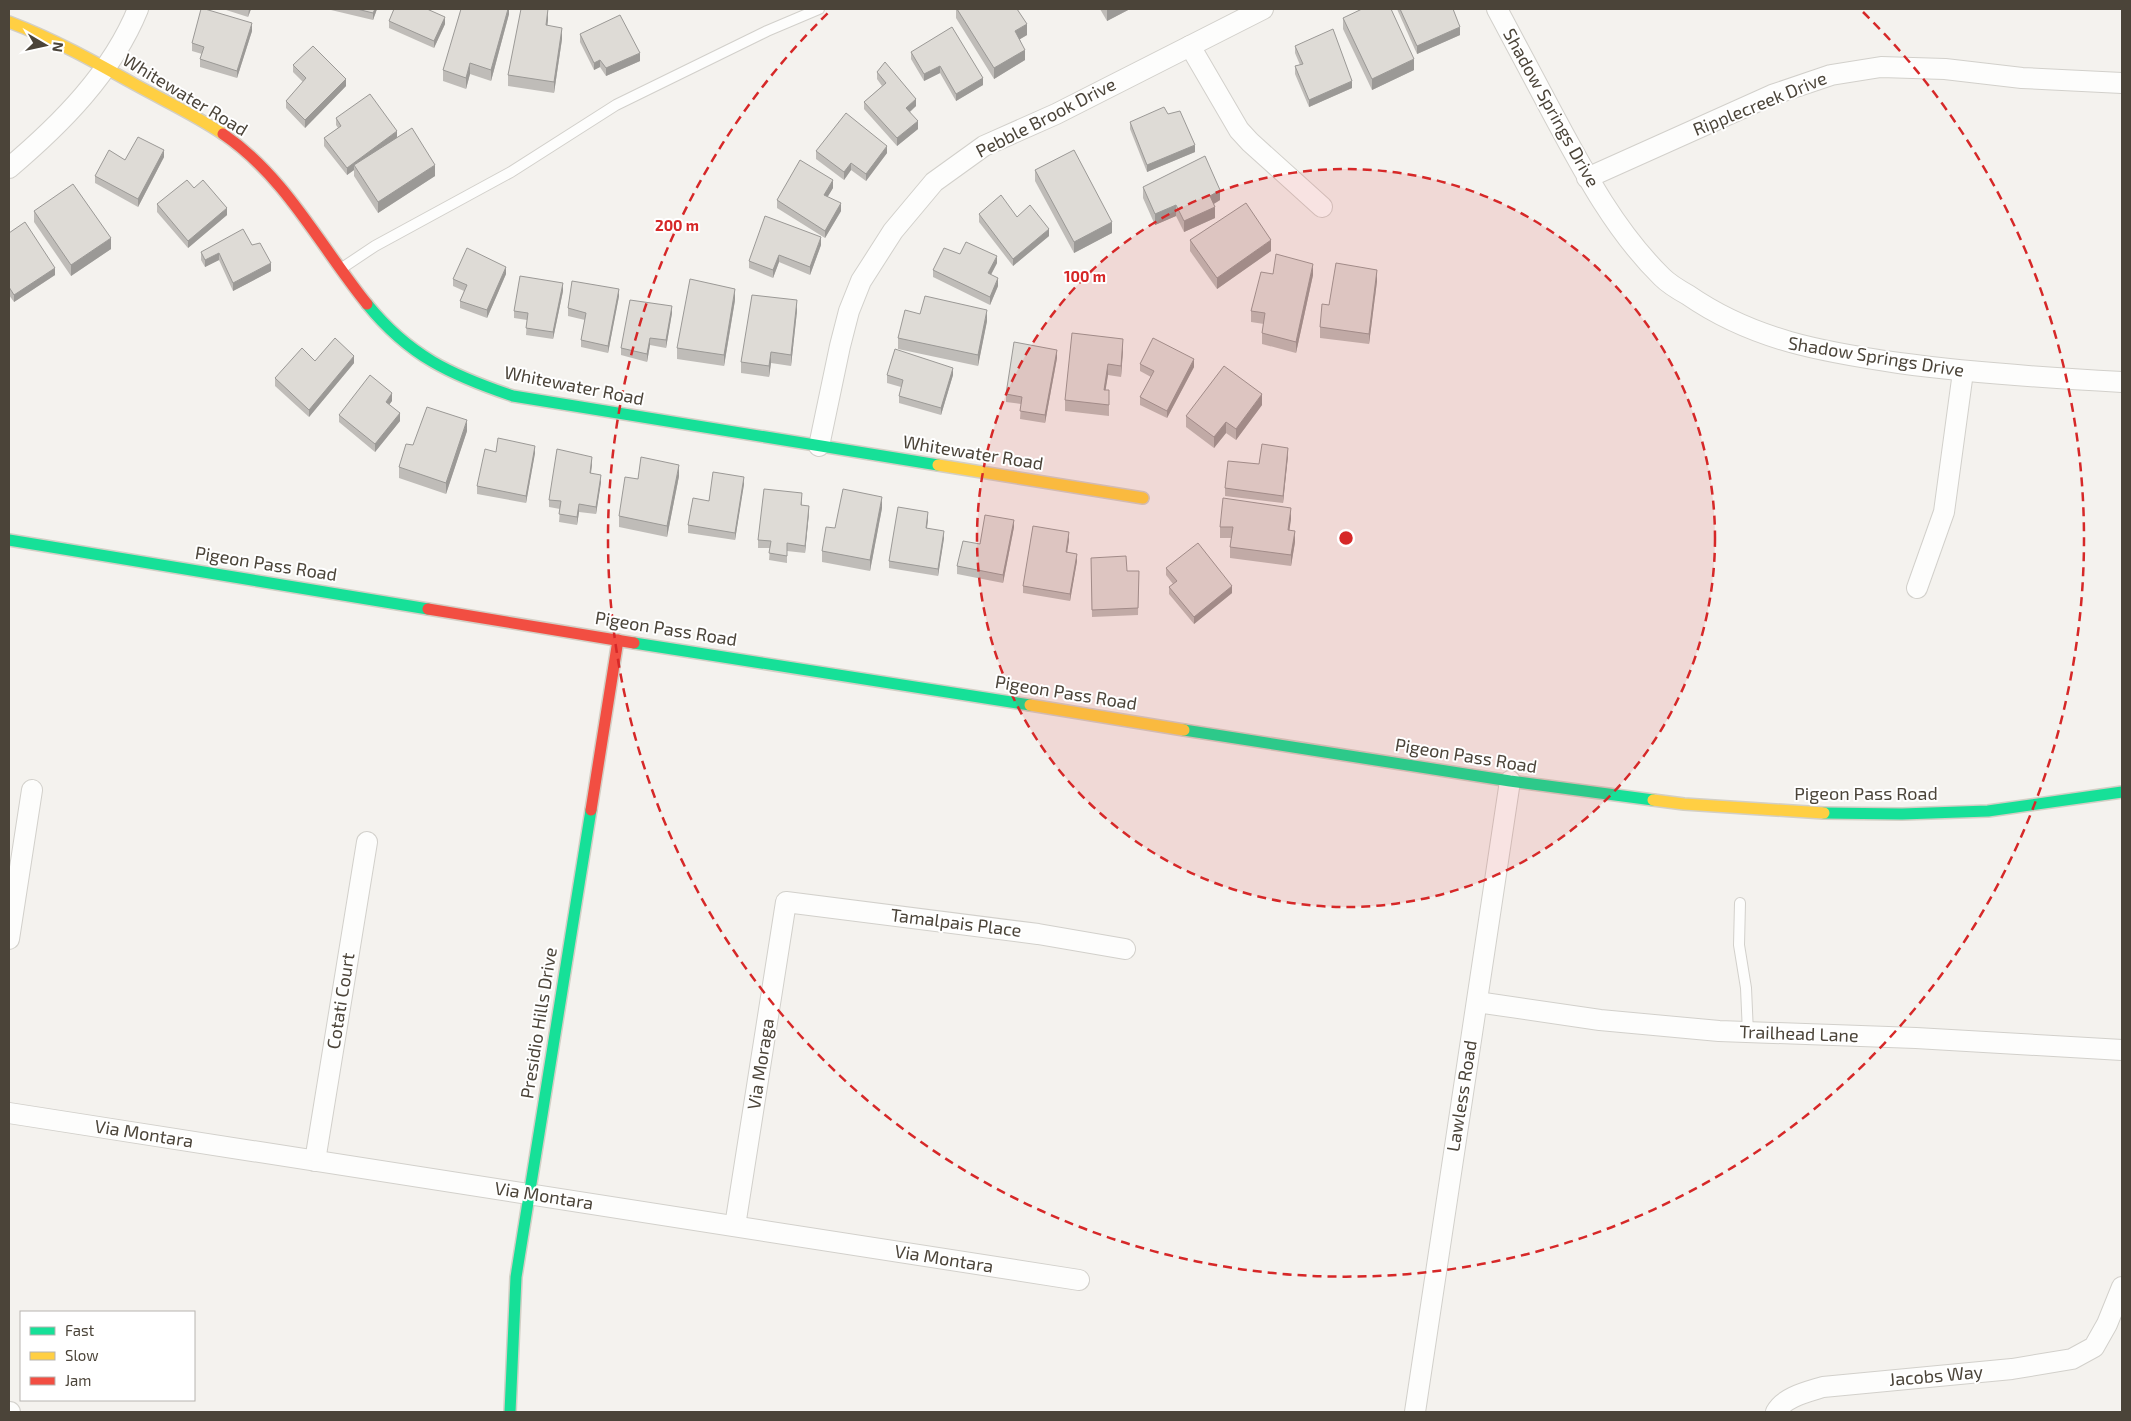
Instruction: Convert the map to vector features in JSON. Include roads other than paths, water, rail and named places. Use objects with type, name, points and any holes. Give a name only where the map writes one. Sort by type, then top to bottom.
[{"type":"street","points":[[9,168],[67,114],[106,68],[138,9]]},
{"type":"street","name":"Pebble Brook Drive","points":[[819,446],[840,346],[849,312],[861,281],[893,231],[934,182],[984,146],[1056,114],[1263,9]]},
{"type":"street","name":"Shadow Springs Drive","points":[[1497,9],[1587,178],[1643,258],[1664,279],[1708,309],[1742,326],[1779,340],[1852,356],[1963,372],[2122,382]]},
{"type":"street","name":"Whitewater Road","points":[[9,22],[62,45],[198,118],[227,137],[259,162],[292,201],[378,317],[410,346],[435,365],[456,376],[513,396],[1142,498]]},
{"type":"street","points":[[1190,46],[1239,130],[1322,207]]},
{"type":"street","name":"Ripplecreek Drive","points":[[1587,178],[1772,95],[1831,74],[1881,67],[1945,69],[2022,78],[2122,83]]},
{"type":"street","points":[[1917,588],[1944,512],[1963,372]]},
{"type":"street","name":"Pigeon Pass Road","points":[[9,540],[618,640],[1510,781],[1684,804],[1818,813],[1902,814],[1988,811],[2122,792]]},
{"type":"street","name":"Presidio Hills Drive","points":[[510,1412],[516,1277],[618,640]]},
{"type":"street","name":"Lawless Road","points":[[1415,1412],[1510,781]]},
{"type":"street","points":[[9,939],[32,790]]},
{"type":"street","name":"Cotati Court","points":[[315,1161],[367,842]]},
{"type":"street","name":"Tamalpais Place","points":[[786,902],[1038,934],[1124,949]]},
{"type":"street","name":"Via Moraga","points":[[735,1226],[786,902]]},
{"type":"street","name":"Trailhead Lane","points":[[1476,1002],[1600,1020],[1748,1033],[1916,1038],[2122,1050]]},
{"type":"street","name":"Via Montara","points":[[9,1113],[1079,1280]]},
{"type":"street","name":"Jacobs Way","points":[[1778,1410],[1801,1394],[1823,1387],[2012,1369],[2072,1359],[2094,1347],[2108,1324],[2122,1287]]},
{"type":"lane","points":[[340,268],[374,246],[511,172],[616,106],[767,31],[819,9]]},
{"type":"lane","points":[[1740,903],[1739,945],[1746,988],[1748,1033]]}]
